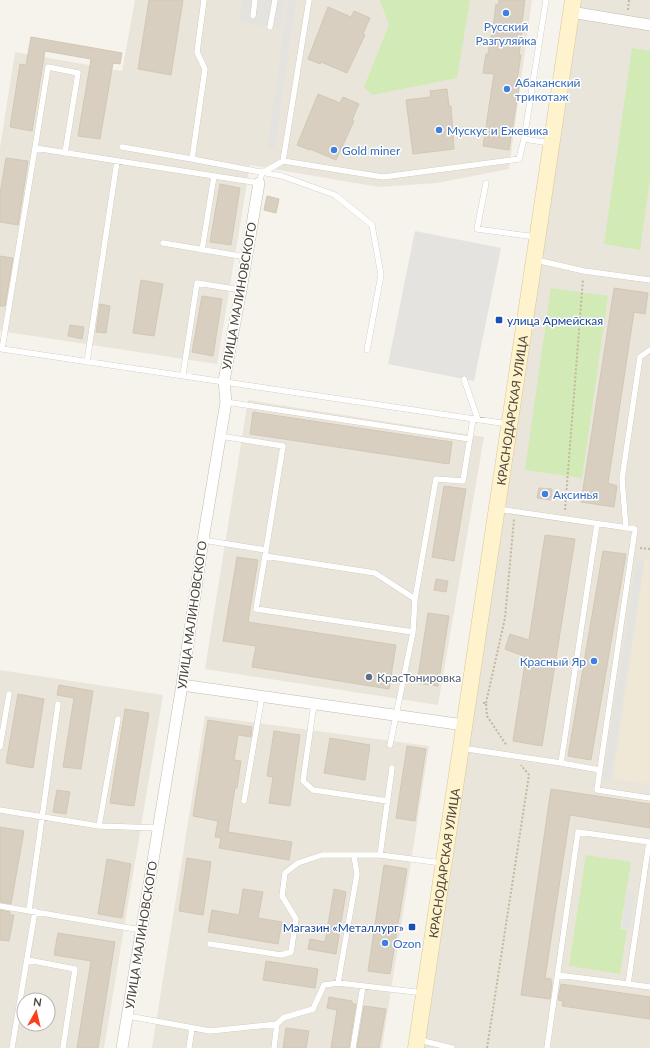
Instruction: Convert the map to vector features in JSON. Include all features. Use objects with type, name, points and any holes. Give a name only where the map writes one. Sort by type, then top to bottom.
[{"type":"main road","name":"КРАСНОДАРСКАЯ УЛИЦА","points":[[416,1044],[572,6]]},
{"type":"street","points":[[572,6],[650,25]]},
{"type":"street","name":"УЛИЦА МАЛИНОВСКОГО","points":[[122,1048],[182,685],[203,540],[226,402],[224,381],[260,178]]},
{"type":"street","points":[[182,685],[464,725]]},
{"type":"lane","points":[[192,159],[205,68],[197,52],[204,0]]},
{"type":"lane","points":[[252,16],[255,0]]},
{"type":"lane","points":[[270,27],[275,0]]},
{"type":"lane","points":[[260,178],[283,161],[309,0]]},
{"type":"lane","points":[[283,161],[383,177],[519,159],[524,139],[546,0]]},
{"type":"lane","points":[[65,153],[78,73],[48,67],[36,148],[2,348],[510,425]]},
{"type":"lane","points":[[524,139],[552,143]]},
{"type":"lane","points":[[36,148],[214,176],[260,178],[282,176],[335,196],[372,225],[382,275],[367,350]]},
{"type":"lane","points":[[122,148],[192,159],[260,178]]},
{"type":"lane","points":[[87,362],[117,161]]},
{"type":"lane","points":[[202,250],[214,176]]},
{"type":"lane","points":[[486,183],[477,229],[538,237]]},
{"type":"lane","points":[[163,243],[246,257]]},
{"type":"lane","points":[[535,260],[584,271],[650,280]]},
{"type":"lane","points":[[183,375],[196,283],[241,290]]},
{"type":"lane","points":[[626,528],[622,479],[640,357],[650,350]]},
{"type":"lane","points":[[390,745],[413,632],[415,599],[436,479],[463,481],[470,439],[476,420],[464,379]]},
{"type":"lane","points":[[226,402],[470,439]]},
{"type":"lane","points":[[220,436],[283,446],[256,609],[413,632]]},
{"type":"lane","points":[[497,509],[635,529],[597,790],[650,798]]},
{"type":"lane","points":[[561,762],[597,524]]},
{"type":"lane","points":[[203,540],[375,573],[415,599]]},
{"type":"lane","points":[[0,746],[9,694]]},
{"type":"lane","points":[[244,801],[262,696]]},
{"type":"lane","points":[[29,910],[58,704]]},
{"type":"lane","points":[[314,704],[303,781],[312,790],[388,801]]},
{"type":"lane","points":[[99,826],[118,719]]},
{"type":"lane","points":[[461,748],[561,762],[600,770]]},
{"type":"lane","points":[[380,855],[392,768]]},
{"type":"lane","points":[[0,810],[99,826],[158,828]]},
{"type":"lane","points":[[547,1048],[578,832],[649,842],[628,984]]},
{"type":"lane","points":[[210,944],[281,955],[290,952],[296,919],[282,896],[285,873],[298,864],[322,855],[380,855],[444,863]]},
{"type":"lane","points":[[338,983],[357,874],[354,856]]},
{"type":"lane","points":[[0,906],[142,930]]},
{"type":"lane","points":[[12,1048],[28,960],[35,911]]},
{"type":"lane","points":[[28,960],[75,969],[63,1048]]},
{"type":"lane","points":[[558,975],[650,987]]},
{"type":"lane","points":[[274,1048],[277,1024],[283,1018],[313,1009],[324,986],[338,983],[424,993]]},
{"type":"lane","points":[[353,1048],[363,986]]},
{"type":"lane","points":[[128,1016],[210,1031],[277,1024]]},
{"type":"lane","points":[[189,1048],[192,1028]]},
{"type":"lane","points":[[416,1044],[452,1048]]},
{"type":"path","points":[[564,519],[584,271]]},
{"type":"path","points":[[487,1048],[529,775],[513,755],[487,716],[485,703],[505,618],[515,512]]},
{"type":"shaded area","points":[[135,0],[532,0],[509,169],[437,183],[379,187],[250,165],[217,364],[0,331],[0,148],[15,52],[122,71]]},
{"type":"shaded area","points":[[242,0],[285,0],[280,29],[239,22]]},
{"type":"shaded area","points":[[288,0],[296,0],[275,149],[267,148]]},
{"type":"shaded area","points":[[573,0],[650,0],[650,1048],[416,1048]]},
{"type":"shaded area","points":[[415,231],[501,248],[474,381],[388,364]]},
{"type":"shaded area","points":[[248,400],[484,437],[438,705],[205,669]]},
{"type":"shaded area","points":[[637,559],[644,560],[611,779],[603,778]]},
{"type":"shaded area","points":[[645,559],[650,559],[650,784],[613,779]]},
{"type":"shaded area","points":[[0,670],[163,695],[104,1048],[0,1048]]},
{"type":"shaded area","points":[[205,716],[429,746],[382,1048],[152,1048]]},
{"type":"shaded area","points":[[627,892],[635,893],[630,928],[622,927]]},
{"type":"green space","points":[[380,0],[470,0],[457,78],[372,95],[364,87],[389,25]]},
{"type":"green space","points":[[632,48],[650,51],[650,179],[640,250],[604,244]]},
{"type":"green space","points":[[551,288],[608,296],[582,478],[525,470]]},
{"type":"green space","points":[[586,855],[631,862],[620,929],[627,930],[620,974],[569,966]]},
{"type":"building","points":[[149,0],[183,0],[171,75],[138,69]]},
{"type":"building","points":[[499,0],[525,0],[522,23],[525,23],[522,32],[519,55],[521,55],[517,81],[520,81],[509,150],[483,146],[494,74],[483,73],[486,54],[488,54],[492,36],[496,4],[498,5]]},
{"type":"building","points":[[328,7],[351,17],[354,11],[370,18],[363,34],[365,35],[347,73],[321,62],[320,64],[308,59]]},
{"type":"building","points":[[31,37],[122,53],[120,64],[113,63],[100,139],[78,136],[91,59],[45,51],[32,131],[10,127],[20,64],[26,65]]},
{"type":"building","points":[[447,89],[449,106],[451,106],[454,149],[413,154],[406,100],[431,97],[430,91]]},
{"type":"building","points":[[318,94],[340,103],[343,97],[359,104],[352,120],[354,121],[336,160],[297,145]]},
{"type":"building","points":[[6,158],[28,161],[18,225],[0,222],[0,194]]},
{"type":"building","points":[[220,184],[240,188],[231,245],[210,242]]},
{"type":"building","points":[[267,196],[279,199],[276,213],[264,210]]},
{"type":"building","points":[[0,256],[13,258],[5,306],[0,306]]},
{"type":"building","points":[[141,280],[163,284],[154,336],[133,333]]},
{"type":"building","points":[[614,288],[648,293],[645,314],[634,312],[608,483],[617,486],[614,507],[581,502]]},
{"type":"building","points":[[202,296],[222,299],[213,356],[192,352]]},
{"type":"building","points":[[100,304],[110,306],[106,333],[96,332]]},
{"type":"building","points":[[70,325],[84,327],[82,339],[68,336]]},
{"type":"building","points":[[253,412],[452,442],[449,464],[250,434]]},
{"type":"building","points":[[444,486],[466,489],[454,561],[432,557]]},
{"type":"building","name":"Аксинья","points":[[539,488],[552,489],[551,500],[537,498]]},
{"type":"building","points":[[545,535],[575,539],[542,746],[513,741],[526,657],[505,649],[510,634],[529,640]]},
{"type":"building","points":[[603,551],[626,554],[591,760],[568,756]]},
{"type":"building","points":[[237,557],[258,560],[248,622],[396,645],[389,689],[252,667],[256,646],[223,641]]},
{"type":"building","points":[[436,579],[448,581],[446,592],[434,590]]},
{"type":"building","points":[[428,613],[449,616],[438,686],[417,683]]},
{"type":"building","points":[[59,685],[93,691],[81,769],[63,767],[74,698],[57,695]]},
{"type":"building","points":[[18,694],[44,699],[33,768],[6,763]]},
{"type":"building","points":[[125,709],[149,713],[134,806],[110,803]]},
{"type":"building","points":[[208,720],[252,727],[251,737],[238,735],[234,760],[241,761],[228,832],[292,842],[289,860],[219,848],[221,838],[215,837],[218,821],[193,816]]},
{"type":"building","points":[[274,731],[300,735],[290,806],[269,803],[273,777],[267,776]]},
{"type":"building","points":[[330,738],[370,745],[365,780],[324,773]]},
{"type":"building","points":[[407,746],[426,749],[415,821],[396,818]]},
{"type":"building","points":[[551,789],[650,804],[650,828],[570,815],[545,978],[551,979],[552,983],[550,999],[521,995]]},
{"type":"building","points":[[57,790],[70,792],[66,814],[53,812]]},
{"type":"building","points":[[0,827],[24,831],[11,904],[0,902]]},
{"type":"building","points":[[187,858],[211,862],[203,915],[179,911]]},
{"type":"building","points":[[107,859],[131,864],[122,918],[98,914]]},
{"type":"building","points":[[384,865],[407,869],[390,974],[368,971]]},
{"type":"building","points":[[243,889],[263,892],[258,918],[282,922],[278,944],[208,932],[212,910],[239,915]]},
{"type":"building","points":[[334,889],[346,892],[336,954],[308,949],[310,939],[325,942]]},
{"type":"building","points":[[0,910],[10,912],[10,915],[14,915],[9,941],[0,940]]},
{"type":"building","points":[[58,933],[115,942],[98,1048],[77,1048],[91,961],[54,955]]},
{"type":"building","points":[[266,961],[318,969],[315,988],[263,980]]},
{"type":"building","points":[[561,984],[650,997],[650,1019],[562,1006],[563,1001],[558,1000]]},
{"type":"building","points":[[329,997],[352,1001],[352,1004],[356,1004],[349,1048],[331,1048],[337,1010],[327,1008]]},
{"type":"building","points":[[364,1006],[386,1009],[379,1048],[357,1048]]},
{"type":"building","points":[[286,1028],[309,1031],[306,1048],[283,1048]]},
{"type":"place","name":"Русский Разгуляйка","points":[[506,13]]},
{"type":"place","name":"Абаканский трикотаж","points":[[507,89]]},
{"type":"place","name":"Мускус и Ежевика","points":[[439,130]]},
{"type":"place","name":"Gold miner","points":[[334,150]]},
{"type":"place","name":"улица Армейская","points":[[499,320]]},
{"type":"place","name":"Аксинья","points":[[545,494]]},
{"type":"place","name":"Красный Яр","points":[[594,661]]},
{"type":"place","name":"КрасТонировка","points":[[369,677]]},
{"type":"place","name":"Магазин «Металлург»","points":[[412,927]]},
{"type":"place","name":"Ozon","points":[[385,943]]}]
